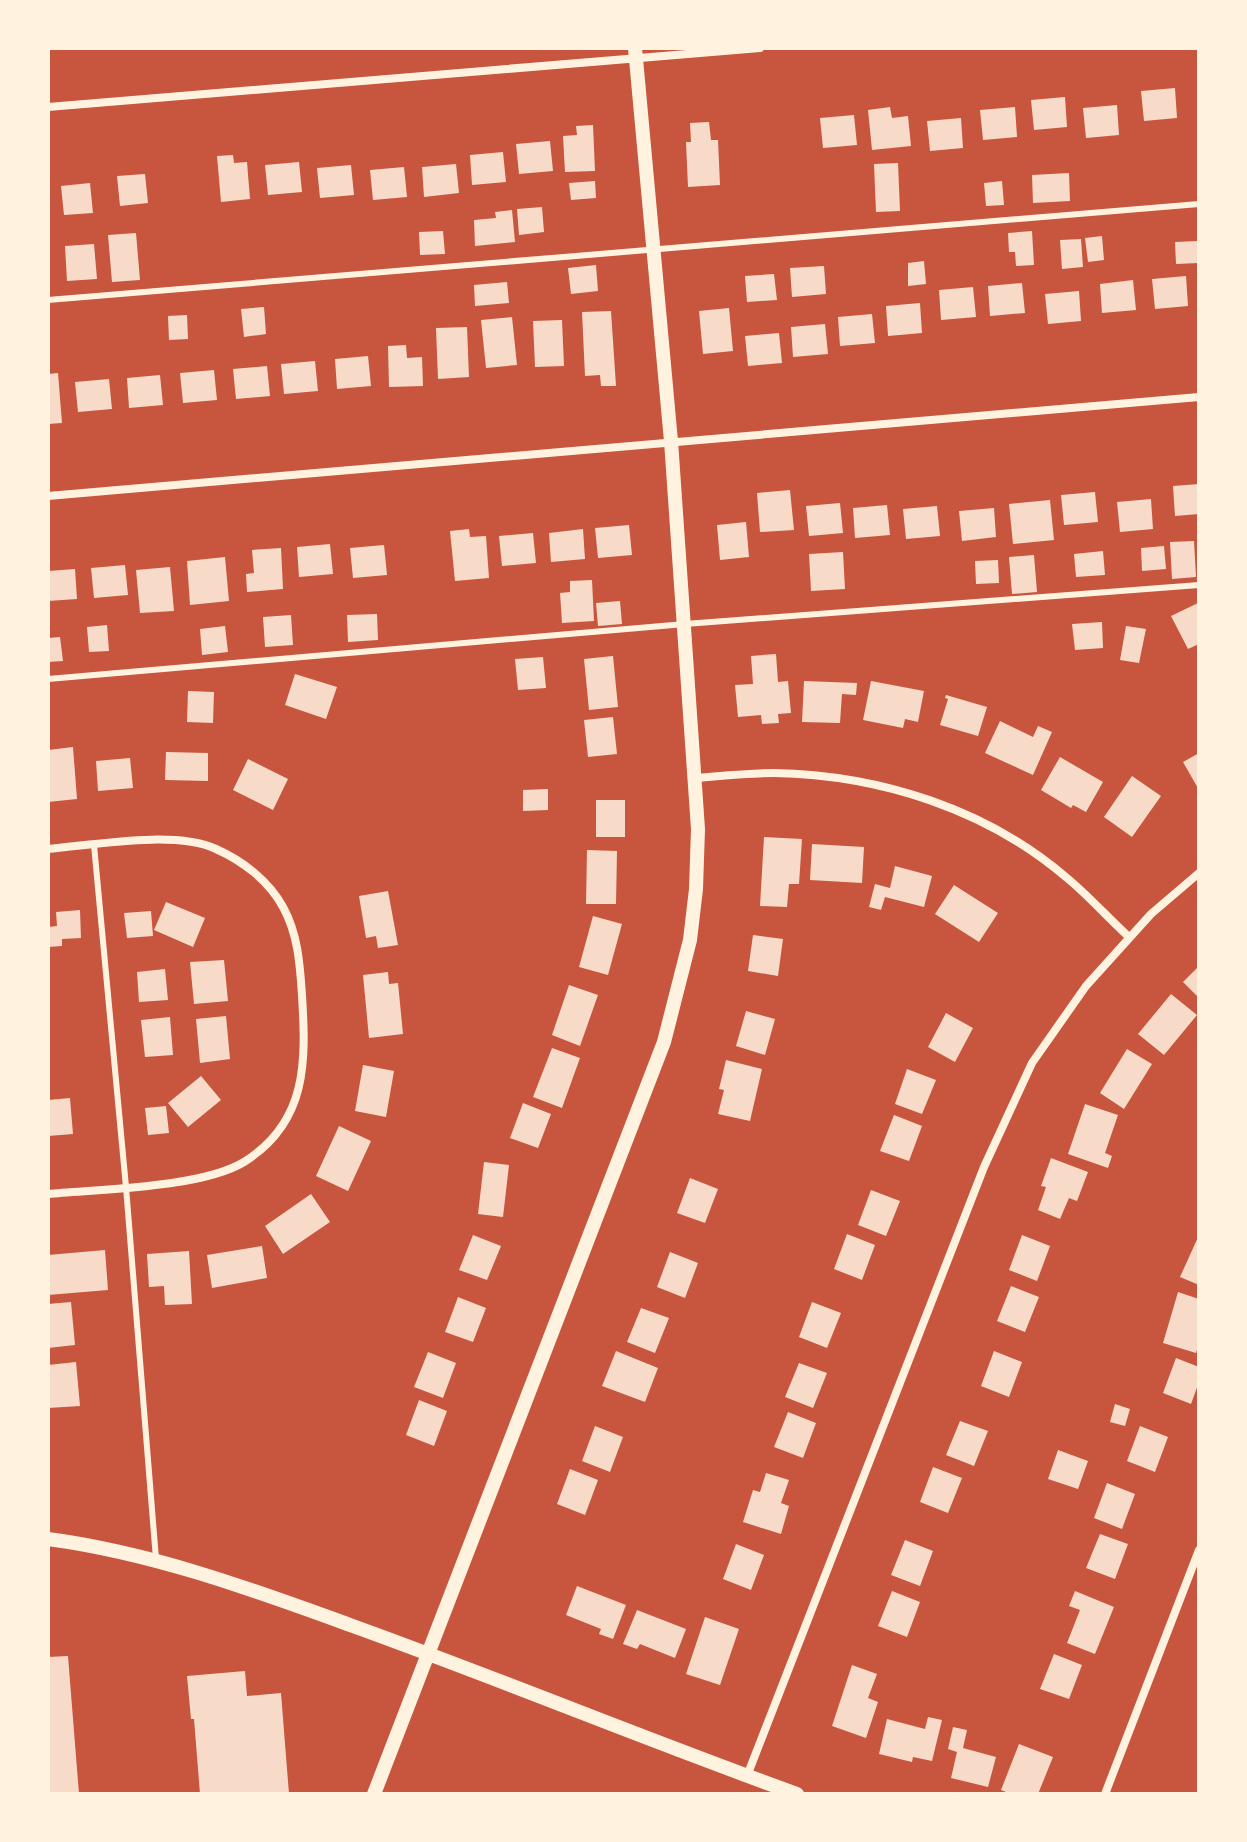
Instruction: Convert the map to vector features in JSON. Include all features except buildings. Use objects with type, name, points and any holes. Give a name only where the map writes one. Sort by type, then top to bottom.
[{"type":"street","points":[[48,107],[636,53],[760,48]]},
{"type":"street","points":[[374,1794],[664,1042],[690,940],[698,829],[695,778],[671,441],[636,53]]},
{"type":"street","points":[[48,496],[1199,397]]},
{"type":"street","points":[[695,778],[772,773],[823,776],[864,782],[914,795],[981,820],[1021,844],[1067,877],[1129,937]]},
{"type":"street","points":[[48,849],[163,840],[202,843],[245,865],[267,885],[288,919],[300,960],[305,1061],[300,1089],[282,1125],[265,1145],[244,1162],[197,1179],[48,1194]]},
{"type":"street","points":[[747,1776],[1005,1117],[1032,1063],[1086,986],[1129,937],[1199,873]]},
{"type":"street","points":[[48,1539],[156,1560],[249,1589],[427,1652],[797,1794]]},
{"type":"street","points":[[1105,1794],[1199,1550]]},
{"type":"lane","points":[[48,300],[1199,204]]},
{"type":"lane","points":[[48,679],[685,624],[1199,585]]},
{"type":"lane","points":[[94,845],[156,1560]]}]
